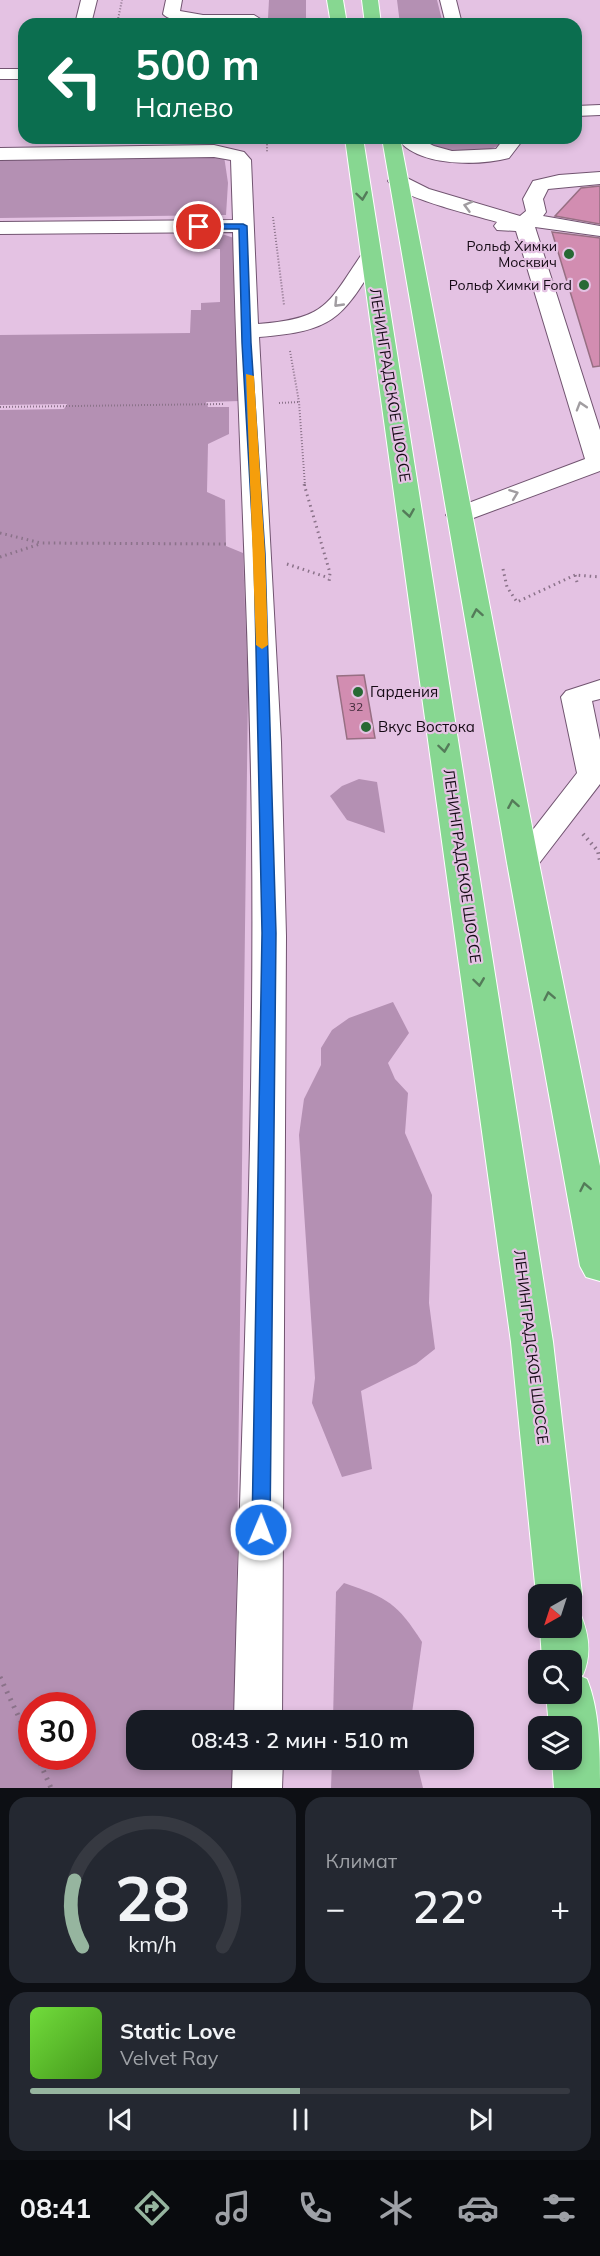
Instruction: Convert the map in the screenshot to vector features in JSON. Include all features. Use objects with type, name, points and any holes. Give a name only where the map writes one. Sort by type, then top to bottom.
[{"type":"highway","points":[[335,0],[338,18]]},
{"type":"highway","points":[[370,0],[372,18]]},
{"type":"highway","name":"ЛЕНИНГРАДСКОЕ ШОССЕ","points":[[355,144],[531,1330],[558,1584]]},
{"type":"highway","points":[[392,144],[523,863],[600,1262]]},
{"type":"highway","points":[[571,1704],[579,1788]]},
{"type":"street","points":[[84,18],[89,0]]},
{"type":"street","points":[[174,0],[171,14],[192,18]]},
{"type":"street","points":[[255,0],[259,18]]},
{"type":"street","points":[[448,0],[452,18]]},
{"type":"street","points":[[0,63],[18,62]]},
{"type":"street","points":[[0,74],[18,74]]},
{"type":"street","points":[[582,111],[600,110]]},
{"type":"street","points":[[0,142],[18,142]]},
{"type":"street","points":[[418,144],[438,154],[469,158],[502,154],[510,144]]},
{"type":"street","points":[[0,154],[214,151],[237,156],[241,160],[247,331],[259,554],[269,933],[258,1710]]},
{"type":"street","points":[[459,515],[599,462],[522,221],[540,185],[600,178]]},
{"type":"street","points":[[398,182],[422,193],[522,221],[598,226]]},
{"type":"street","points":[[0,228],[243,226]]},
{"type":"street","points":[[247,331],[306,323],[334,308],[342,300],[370,255]]},
{"type":"street","points":[[523,863],[592,774],[592,700]]},
{"type":"street","points":[[257,1788],[258,1770]]},
{"type":"path","points":[[118,18],[122,0]]},
{"type":"path","points":[[267,144],[268,164]]},
{"type":"path","points":[[0,533],[41,543],[226,543],[329,580],[330,573],[303,480],[299,402],[286,327],[272,210]]},
{"type":"path","points":[[0,407],[299,402]]},
{"type":"path","points":[[0,557],[41,543]]},
{"type":"path","points":[[502,566],[507,587],[517,602],[556,582],[576,575],[600,577]]},
{"type":"path","points":[[576,575],[577,582]]},
{"type":"path","points":[[0,1677],[18,1715]]},
{"type":"path","points":[[43,1770],[51,1788]]},
{"type":"shaded area","points":[[269,0],[306,0],[306,18],[268,18]]},
{"type":"shaded area","points":[[397,0],[437,0],[442,18],[399,18]]},
{"type":"shaded area","points":[[434,144],[500,144],[476,152],[440,147]]},
{"type":"shaded area","points":[[0,156],[224,156],[228,183],[226,215],[0,218]]},
{"type":"shaded area","points":[[194,234],[222,234],[234,238],[240,401],[206,402],[208,407],[229,407],[229,434],[208,444],[207,492],[225,500],[226,546],[243,553],[248,691],[235,1710],[126,1710],[126,1770],[234,1770],[234,1788],[0,1788],[0,410],[64,409],[67,404],[0,405],[0,335],[190,333],[191,310],[201,310],[201,303],[220,302],[220,249],[202,249],[202,241],[193,241]]},
{"type":"shaded area","points":[[359,779],[377,782],[385,833],[347,820],[330,796],[342,786]]},
{"type":"shaded area","points":[[393,1002],[409,1033],[388,1063],[395,1079],[408,1093],[405,1133],[432,1195],[429,1303],[435,1349],[416,1364],[361,1391],[372,1469],[342,1477],[312,1403],[315,1378],[299,1135],[304,1099],[321,1065],[321,1048],[332,1030],[349,1018]]},
{"type":"shaded area","points":[[344,1583],[381,1598],[398,1610],[422,1642],[412,1710],[333,1710],[336,1592]]},
{"type":"shaded area","points":[[332,1770],[418,1770],[423,1788],[331,1788]]},
{"type":"building","points":[[600,186],[600,224],[555,216],[581,188]]},
{"type":"building","points":[[552,232],[600,238],[600,366],[593,367]]},
{"type":"building","points":[[364,675],[375,738],[347,739],[337,676]]},
{"type":"slow traffic","points":[[249,376],[262,645]]},
{"type":"place","name":"Рольф Химки Москвич","points":[[569,254]]},
{"type":"place","name":"Рольф Химки Ford","points":[[584,285]]},
{"type":"place","name":"Гардения","points":[[358,692]]},
{"type":"place","name":"Вкус Востока","points":[[366,727]]},
{"type":"route","points":[[199,227],[243,226],[259,554],[269,933],[261,1530]]}]
